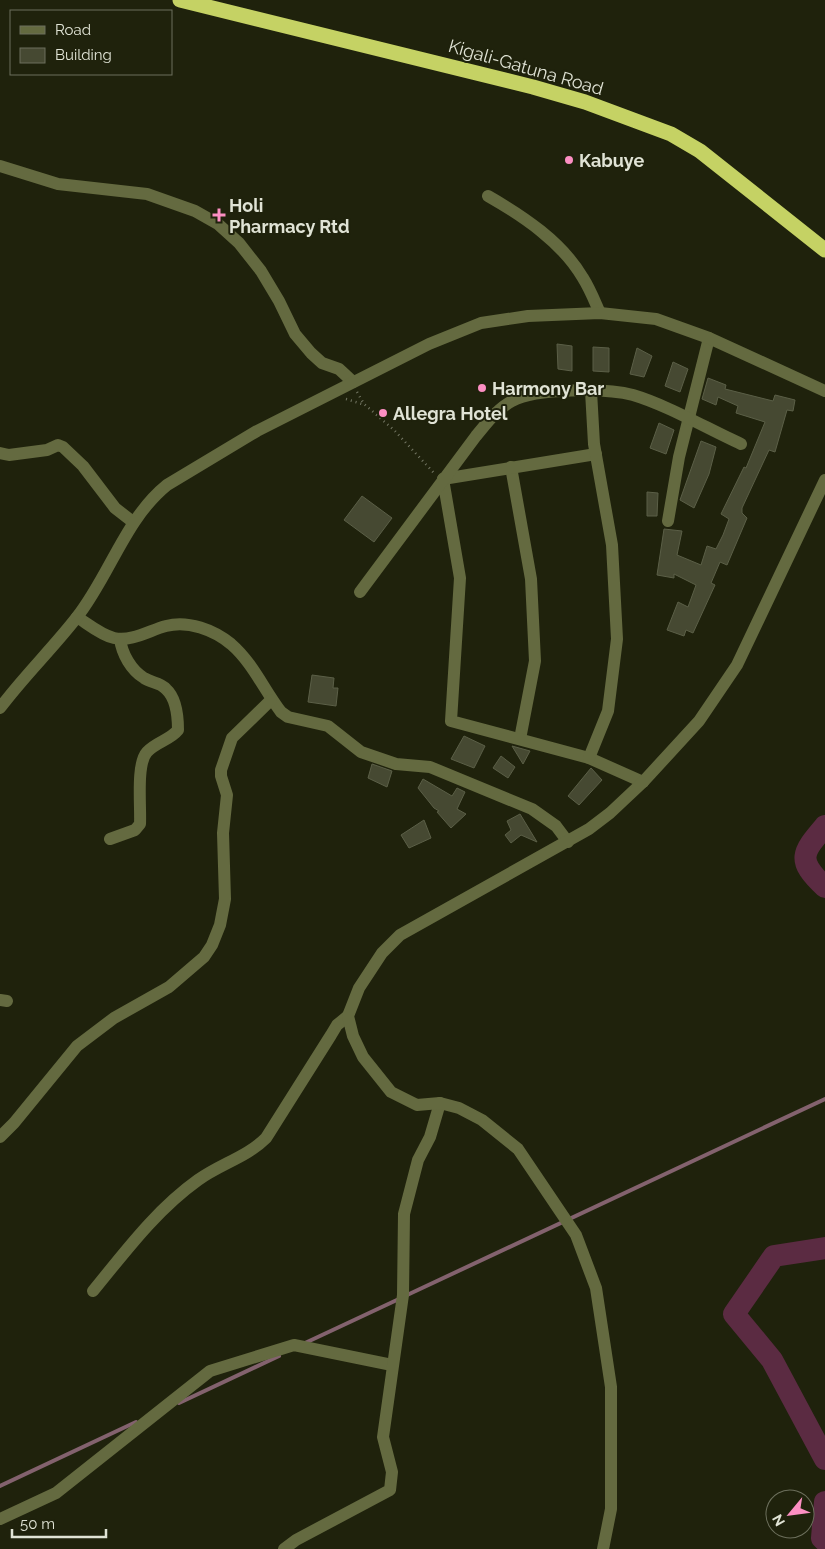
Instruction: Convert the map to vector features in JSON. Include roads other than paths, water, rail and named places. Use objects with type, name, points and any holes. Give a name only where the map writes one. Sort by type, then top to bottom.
[{"type":"highway","name":"Kigali-Gatuna Road","points":[[180,0],[533,87],[585,102],[671,134],[700,151],[825,250]]},
{"type":"street","points":[[0,166],[58,184],[147,194],[195,210],[218,224],[239,243],[261,271],[279,301],[295,334],[311,353],[322,363],[340,370],[352,382]]},
{"type":"street","points":[[488,196],[519,214],[570,260],[583,278],[600,313]]},
{"type":"street","points":[[0,708],[77,617],[99,585],[133,522],[156,494],[177,478],[257,431],[429,344],[481,323],[554,314],[600,313],[656,320],[709,338],[825,391]]},
{"type":"street","points":[[668,521],[679,457],[709,338]]},
{"type":"street","points":[[360,592],[443,480],[497,412],[512,401],[526,395],[556,391],[631,394],[741,444]]},
{"type":"street","points":[[589,758],[608,711],[617,639],[612,546],[596,454],[592,391]]},
{"type":"street","points":[[0,453],[9,455],[47,450],[58,446],[63,447],[83,466],[115,508],[133,522]]},
{"type":"street","points":[[443,480],[596,454]]},
{"type":"street","points":[[511,467],[530,579],[535,662],[520,740]]},
{"type":"street","points":[[443,480],[460,578],[451,720],[589,758],[643,782]]},
{"type":"street","points":[[93,1291],[140,1233],[173,1199],[200,1179],[258,1146],[266,1138],[331,1035],[348,1016],[359,988],[370,970],[382,953],[400,935],[568,842],[610,813],[643,782],[699,721],[737,665],[825,480]]},
{"type":"street","points":[[77,617],[107,636],[120,639],[167,626],[182,624],[214,632],[232,644],[252,666],[271,700],[288,717],[328,726],[362,752],[396,764],[430,768],[532,809],[556,826],[568,842]]},
{"type":"street","points":[[110,839],[134,830],[140,824],[141,760],[152,747],[174,735],[178,730],[172,698],[165,688],[145,679],[136,672],[124,655],[120,639]]},
{"type":"street","points":[[0,1137],[14,1123],[77,1046],[114,1018],[169,987],[204,957],[212,945],[220,925],[226,898],[223,833],[228,795],[220,776],[221,770],[232,738],[271,700]]},
{"type":"street","points":[[348,1016],[353,1036],[363,1057],[391,1092],[417,1105],[440,1103],[459,1108],[482,1120],[518,1149],[576,1235],[596,1288],[611,1387],[611,1509],[604,1549]]},
{"type":"street","points":[[284,1549],[296,1540],[390,1490],[392,1472],[383,1437],[403,1295],[404,1214],[418,1160],[430,1137],[440,1103]]},
{"type":"street","points":[[0,1519],[56,1493],[210,1371],[294,1345],[392,1365]]},
{"type":"waterway","points":[[825,826],[811,843],[806,856],[806,863],[810,870],[825,887]]},
{"type":"waterway","points":[[405,1296],[825,1099]]},
{"type":"waterway","points":[[825,1248],[774,1256],[734,1314],[772,1360],[825,1459]]},
{"type":"waterway","points":[[305,1343],[399,1299]]},
{"type":"waterway","points":[[179,1403],[279,1356]]},
{"type":"waterway","points":[[0,1486],[136,1422]]},
{"type":"waterway","points":[[825,1502],[822,1538],[825,1541]]},
{"type":"place","name":"Kabuye","points":[[569,160]]},
{"type":"place","name":"Holi Pharmacy Rtd","points":[[219,215]]},
{"type":"place","name":"Harmony Bar","points":[[482,388]]},
{"type":"place","name":"Allegra Hotel","points":[[383,413]]}]
